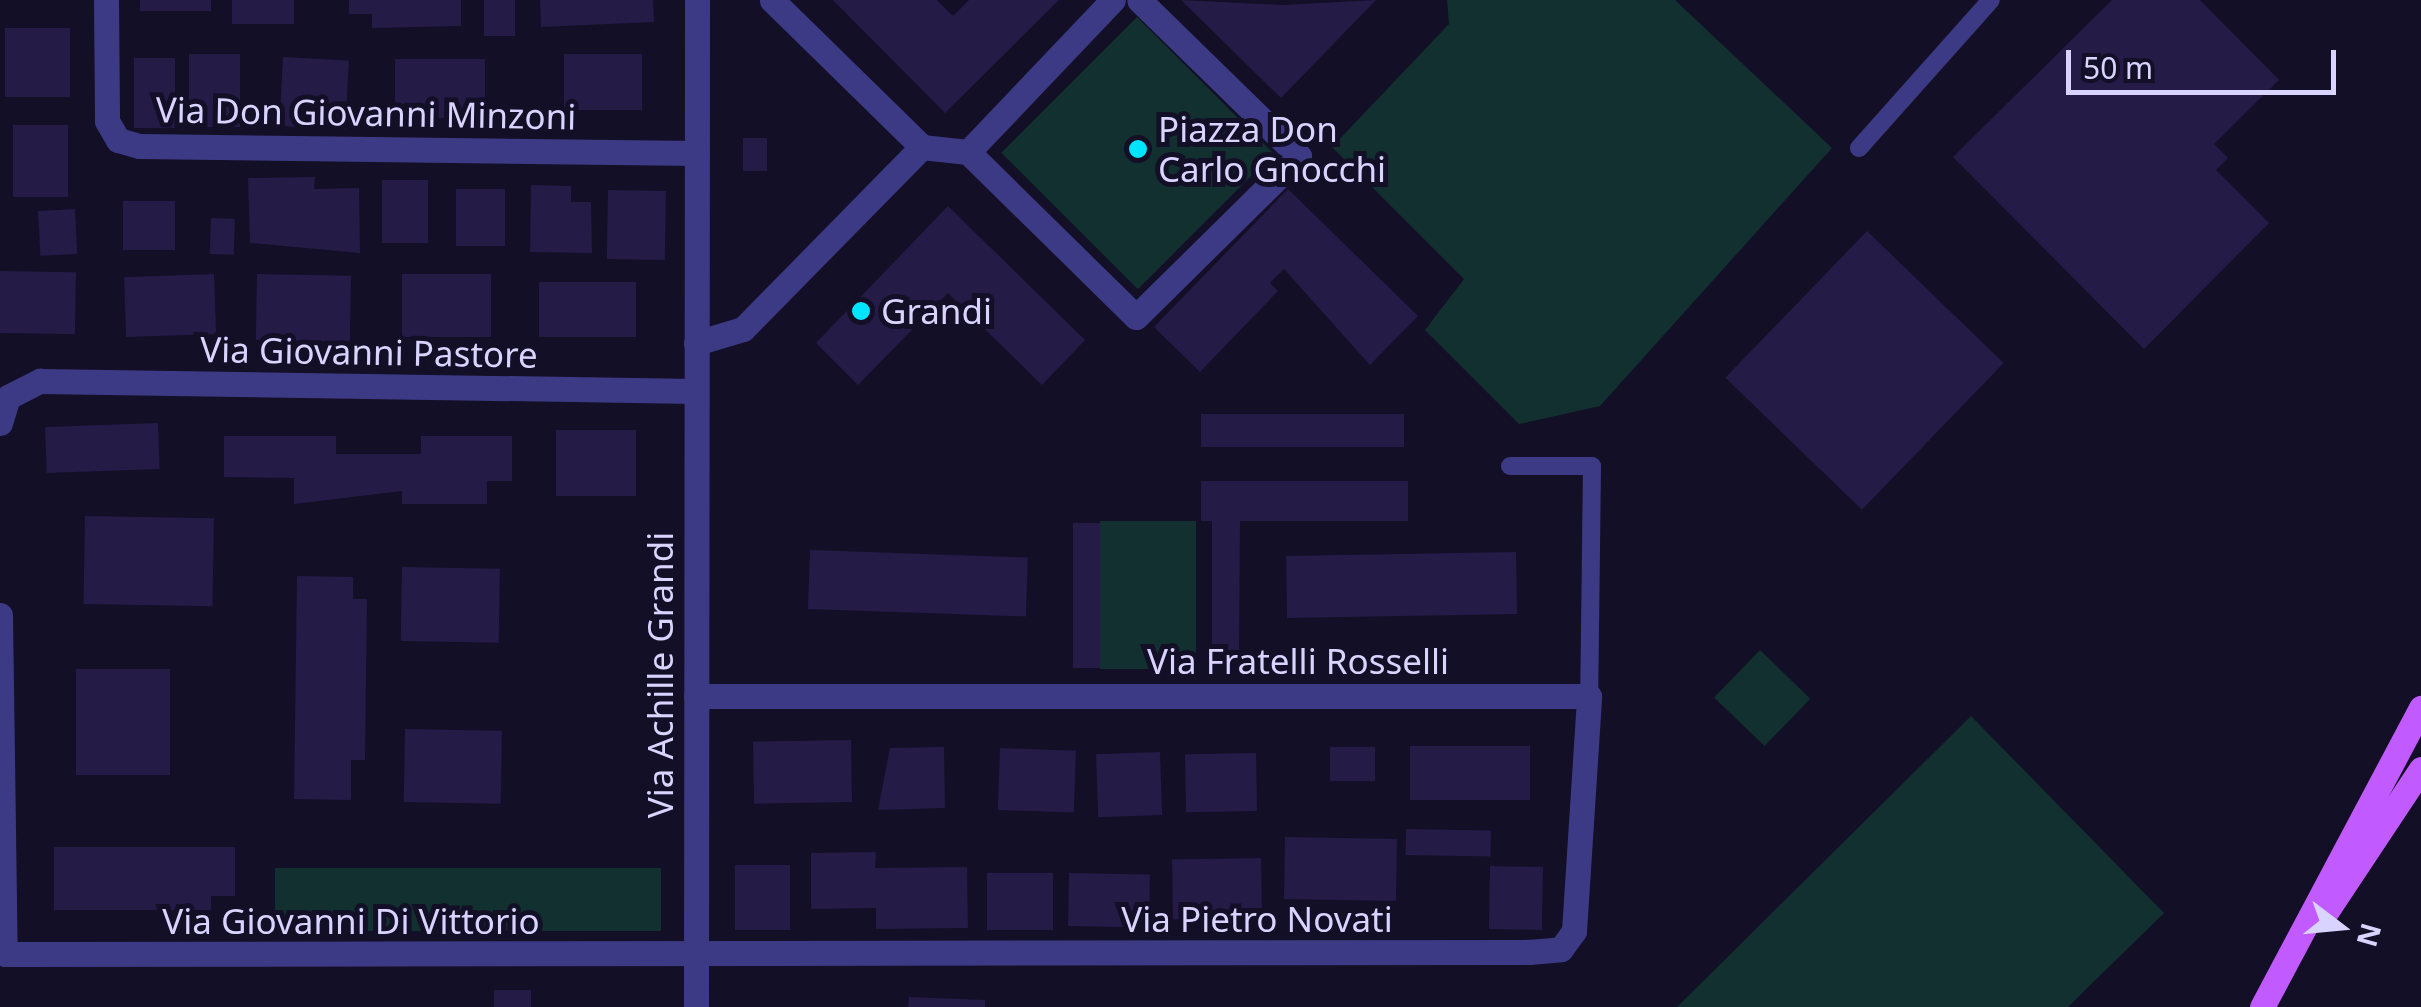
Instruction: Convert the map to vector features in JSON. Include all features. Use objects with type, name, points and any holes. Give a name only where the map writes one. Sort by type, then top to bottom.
[{"type":"main road","points":[[2276,984],[2421,708]]},
{"type":"main road","points":[[2262,1007],[2421,769]]},
{"type":"street","name":"Via Don Giovanni Minzoni","points":[[106,0],[107,121],[118,140],[139,146],[697,153]]},
{"type":"street","name":"Via Achille Grandi","points":[[696,1007],[697,0]]},
{"type":"street","points":[[772,0],[922,146],[968,152],[1136,317],[1299,156],[1139,0]]},
{"type":"street","points":[[968,152],[1113,0]]},
{"type":"street","points":[[696,342],[743,329],[922,146]]},
{"type":"street","name":"Via Giovanni Pastore","points":[[0,423],[8,397],[40,381],[696,391]]},
{"type":"street","name":"Via Giovanni Di Vittorio","points":[[0,615],[2,954],[696,958]]},
{"type":"street","name":"Via Fratelli Rosselli","points":[[696,696],[1589,696]]},
{"type":"street","name":"Via Pietro Novati","points":[[696,958],[1561,949],[1578,910],[1589,696]]},
{"type":"lane","points":[[1859,148],[1990,0]]},
{"type":"lane","points":[[1510,466],[1592,466],[1589,696]]},
{"type":"green space","points":[[1447,0],[1675,0],[1832,148],[1600,406],[1519,424],[1425,330],[1464,279],[1332,147],[1449,24]]},
{"type":"green space","points":[[1137,17],[1273,153],[1138,289],[1001,153]]},
{"type":"green space","points":[[1100,521],[1196,521],[1196,669],[1100,669]]},
{"type":"green space","points":[[1760,650],[1810,699],[1765,746],[1714,697]]},
{"type":"green space","points":[[1971,716],[2164,913],[2068,1007],[1677,1007]]},
{"type":"green space","points":[[275,868],[661,868],[661,931],[275,931]]},
{"type":"building","points":[[140,0],[211,0],[211,11],[140,11]]},
{"type":"building","points":[[232,0],[294,0],[294,24],[232,24]]},
{"type":"building","points":[[349,0],[461,0],[461,26],[372,28],[372,14],[349,14]]},
{"type":"building","points":[[484,0],[515,0],[515,36],[484,36]]},
{"type":"building","points":[[540,0],[653,0],[654,22],[541,27]]},
{"type":"building","points":[[833,0],[937,0],[953,16],[969,0],[1059,0],[945,113]]},
{"type":"building","points":[[1181,0],[1283,5],[1376,0],[1281,98]]},
{"type":"building","points":[[2112,0],[2200,0],[2279,80],[2214,144],[2228,158],[2216,170],[2269,223],[2144,349],[1953,157]]},
{"type":"building","points":[[5,28],[70,28],[70,97],[5,97]]},
{"type":"building","points":[[189,54],[240,54],[240,127],[189,127]]},
{"type":"building","points":[[564,54],[642,54],[642,110],[564,110]]},
{"type":"building","points":[[283,57],[349,60],[345,129],[279,126]]},
{"type":"building","points":[[134,58],[175,58],[175,128],[134,128]]},
{"type":"building","points":[[395,59],[485,59],[485,118],[395,118]]},
{"type":"building","points":[[13,125],[68,125],[68,197],[13,197]]},
{"type":"building","points":[[743,138],[767,138],[767,171],[743,171]]},
{"type":"building","points":[[315,177],[314,189],[359,188],[360,253],[250,243],[248,178]]},
{"type":"building","points":[[382,180],[428,180],[428,243],[382,243]]},
{"type":"building","points":[[531,185],[571,186],[571,202],[591,202],[592,253],[530,252]]},
{"type":"building","points":[[456,189],[505,189],[505,246],[456,246]]},
{"type":"building","points":[[1288,189],[1418,316],[1370,365],[1284,269],[1270,283],[1278,291],[1200,372],[1154,327]]},
{"type":"building","points":[[608,190],[666,191],[665,260],[607,259]]},
{"type":"building","points":[[123,201],[175,201],[175,250],[123,250]]},
{"type":"building","points":[[948,206],[1085,340],[1042,385],[948,293],[858,385],[816,343]]},
{"type":"building","points":[[75,209],[77,254],[40,256],[38,211]]},
{"type":"building","points":[[211,218],[235,219],[234,255],[210,254]]},
{"type":"building","points":[[1867,231],[2004,363],[1862,510],[1725,378]]},
{"type":"building","points":[[0,271],[76,272],[75,334],[0,333]]},
{"type":"building","points":[[214,274],[216,334],[126,337],[124,277]]},
{"type":"building","points":[[257,274],[351,276],[350,342],[256,340]]},
{"type":"building","points":[[402,274],[491,274],[491,337],[402,337]]},
{"type":"building","points":[[539,282],[636,282],[636,337],[539,337]]},
{"type":"building","points":[[1201,414],[1404,414],[1404,447],[1201,447]]},
{"type":"building","points":[[158,423],[160,469],[47,473],[45,427]]},
{"type":"building","points":[[556,430],[636,430],[636,496],[556,496]]},
{"type":"building","points":[[224,436],[336,436],[336,454],[421,454],[421,436],[512,436],[512,481],[487,481],[487,504],[402,504],[402,491],[294,504],[294,478],[224,477]]},
{"type":"building","points":[[1201,481],[1408,481],[1408,521],[1240,521],[1239,655],[1212,655],[1212,521],[1201,521]]},
{"type":"building","points":[[85,516],[214,518],[212,606],[83,604]]},
{"type":"building","points":[[1073,523],[1100,523],[1100,668],[1073,668]]},
{"type":"building","points":[[810,550],[1028,558],[1026,617],[808,609]]},
{"type":"building","points":[[1516,552],[1517,614],[1287,618],[1286,556]]},
{"type":"building","points":[[402,567],[500,569],[499,643],[401,641]]},
{"type":"building","points":[[297,576],[353,577],[353,599],[367,599],[365,760],[351,760],[351,800],[294,799]]},
{"type":"building","points":[[76,669],[170,669],[170,775],[76,775]]},
{"type":"building","points":[[405,729],[502,731],[501,804],[404,802]]},
{"type":"building","points":[[851,740],[852,802],[754,804],[753,742]]},
{"type":"building","points":[[1410,746],[1530,746],[1530,800],[1410,800]]},
{"type":"building","points":[[944,747],[945,808],[878,810],[890,748]]},
{"type":"building","points":[[1330,747],[1375,747],[1375,781],[1330,781]]},
{"type":"building","points":[[1000,748],[1076,751],[1074,813],[998,810]]},
{"type":"building","points":[[1160,752],[1162,815],[1098,817],[1096,754]]},
{"type":"building","points":[[1256,753],[1257,811],[1186,812],[1185,754]]},
{"type":"building","points":[[1406,829],[1491,830],[1491,856],[1406,855]]},
{"type":"building","points":[[1285,837],[1397,839],[1396,901],[1284,899]]},
{"type":"building","points":[[54,847],[235,847],[235,896],[211,896],[211,910],[54,910]]},
{"type":"building","points":[[876,852],[875,868],[967,867],[968,928],[876,929],[876,908],[811,909],[811,853]]},
{"type":"building","points":[[1261,858],[1262,918],[1173,920],[1172,860]]},
{"type":"building","points":[[735,865],[790,865],[790,930],[735,930]]},
{"type":"building","points":[[1490,866],[1543,867],[1542,930],[1489,929]]},
{"type":"building","points":[[987,873],[1053,873],[1053,930],[987,930]]},
{"type":"building","points":[[1069,873],[1150,874],[1149,927],[1068,926]]},
{"type":"building","points":[[494,990],[531,990],[531,1007],[494,1007]]},
{"type":"building","points":[[909,997],[985,1000],[985,1007],[908,1007]]},
{"type":"place","name":"Piazza Don Carlo Gnocchi","points":[[1138,149]]},
{"type":"place","name":"Grandi","points":[[861,311]]}]
